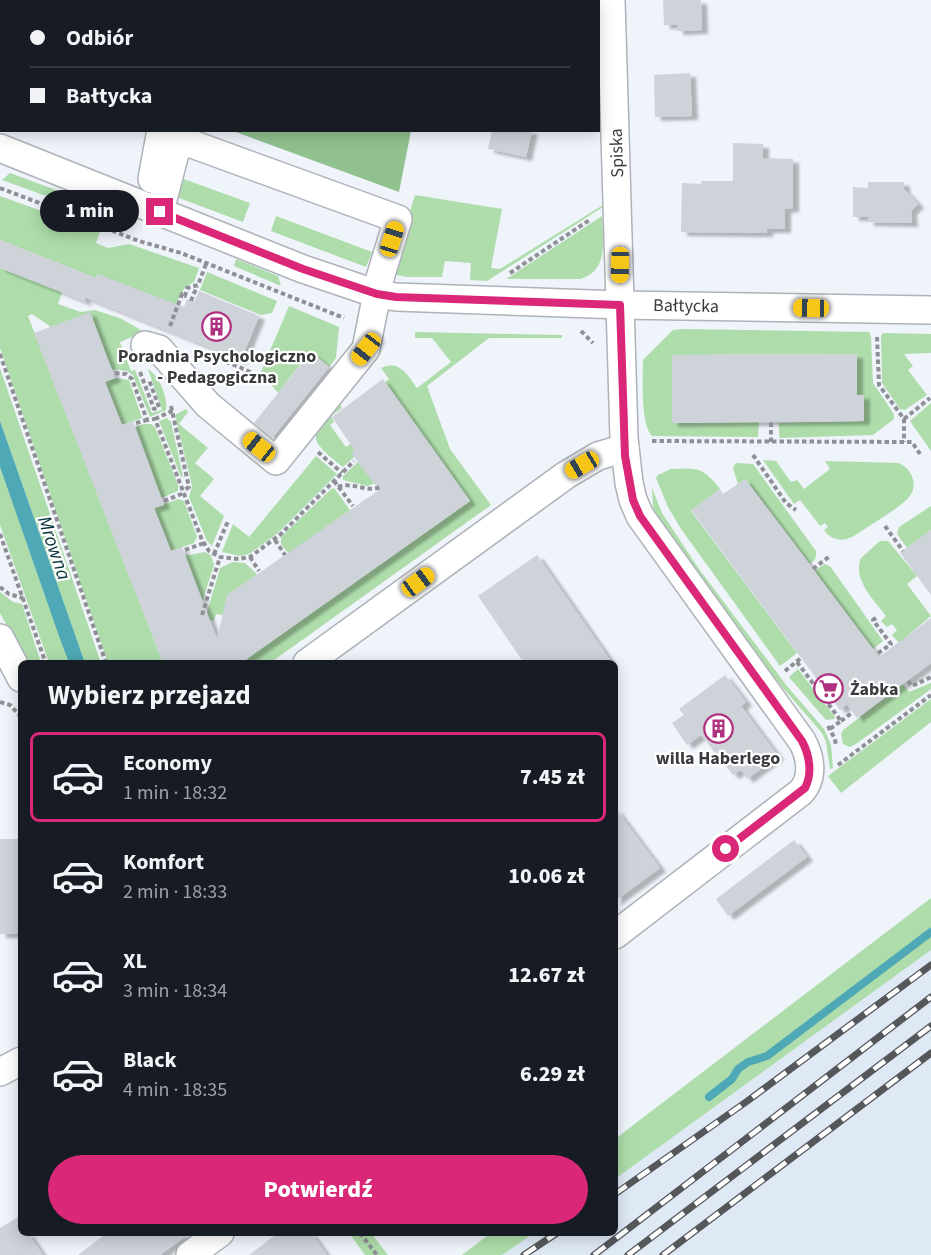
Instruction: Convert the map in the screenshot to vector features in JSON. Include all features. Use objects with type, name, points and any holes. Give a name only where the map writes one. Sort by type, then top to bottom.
[{"type":"street","name":"Spiska","points":[[611,0],[620,305],[635,443],[629,483],[633,500],[640,516],[802,741],[806,748],[810,774],[801,792],[618,933]]},
{"type":"street","points":[[153,209],[161,132]]},
{"type":"street","points":[[142,358],[159,349],[208,405],[276,460],[366,349],[377,294],[398,219],[189,142],[183,142],[175,153],[153,209]]},
{"type":"street","name":"Bałtycka","points":[[0,148],[303,269],[377,294],[396,297],[620,305],[931,310]]},
{"type":"street","points":[[311,660],[566,475],[598,456],[635,443]]},
{"type":"street","points":[[0,638],[12,673]]},
{"type":"street","points":[[0,1072],[18,1063]]},
{"type":"street","points":[[190,1255],[216,1236]]},
{"type":"path","points":[[503,279],[517,267],[597,215]]},
{"type":"path","points":[[191,301],[206,264]]},
{"type":"path","points":[[169,329],[182,294],[185,296],[188,288],[198,285]]},
{"type":"path","points":[[877,327],[879,385],[904,419],[904,442]]},
{"type":"path","points":[[188,346],[253,373]]},
{"type":"path","points":[[0,354],[105,660]]},
{"type":"path","points":[[142,358],[159,407],[154,409],[142,358]]},
{"type":"path","points":[[116,373],[126,374],[132,378],[147,420]]},
{"type":"path","points":[[904,419],[930,398]]},
{"type":"path","points":[[164,501],[184,492],[189,487],[169,399]]},
{"type":"path","points":[[136,423],[155,419],[172,411]]},
{"type":"path","points":[[155,419],[204,543],[220,557],[239,560],[250,557],[275,540],[354,461]]},
{"type":"path","points":[[771,422],[771,442]]},
{"type":"path","points":[[635,443],[652,441],[912,442],[920,454]]},
{"type":"path","points":[[318,452],[342,473]]},
{"type":"path","points":[[753,455],[786,503],[796,510]]},
{"type":"path","points":[[334,481],[353,506]]},
{"type":"path","points":[[338,487],[346,484],[374,489],[380,487]]},
{"type":"path","points":[[214,554],[228,521]]},
{"type":"path","points":[[885,526],[903,551]]},
{"type":"path","points":[[0,534],[45,660]]},
{"type":"path","points":[[275,540],[285,555]]},
{"type":"path","points":[[185,550],[204,543]]},
{"type":"path","points":[[813,569],[830,556]]},
{"type":"path","points":[[202,615],[220,557]]},
{"type":"path","points":[[250,557],[259,571]]},
{"type":"path","points":[[0,587],[9,594],[23,598]]},
{"type":"path","points":[[876,618],[873,620],[891,644],[877,654]]},
{"type":"path","points":[[788,669],[801,658]]},
{"type":"path","points":[[796,662],[841,721]]},
{"type":"path","points":[[908,681],[912,686],[931,677]]},
{"type":"path","points":[[821,694],[826,691]]},
{"type":"path","points":[[837,765],[931,695]]},
{"type":"path","points":[[0,702],[10,705],[18,714]]},
{"type":"path","points":[[830,729],[853,712]]},
{"type":"path","points":[[362,1236],[377,1255]]},
{"type":"shaded area","points":[[931,950],[931,1255],[502,1255],[530,1236],[618,1236],[618,1177]]},
{"type":"green space","points":[[236,132],[411,132],[399,192]]},
{"type":"green space","points":[[10,173],[102,207],[104,217],[2,180]]},
{"type":"green space","points":[[178,177],[250,203],[243,222],[171,195]]},
{"type":"green space","points":[[415,195],[502,209],[491,268],[500,269],[603,205],[603,207],[487,281],[470,280],[471,263],[445,261],[442,277],[407,277],[391,274]]},
{"type":"green space","points":[[0,196],[100,232],[96,243],[108,248],[129,244],[199,268],[194,282],[185,287],[169,316],[98,274],[96,278],[0,240]]},
{"type":"green space","points":[[276,216],[372,252],[366,267],[271,231]]},
{"type":"green space","points":[[602,216],[602,254],[596,269],[589,275],[580,279],[506,279]]},
{"type":"green space","points":[[236,259],[278,276],[281,286],[234,266]]},
{"type":"green space","points":[[0,268],[62,292],[58,304],[81,312],[95,310],[122,319],[144,332],[120,342],[131,371],[135,370],[152,413],[162,410],[148,369],[162,387],[166,399],[166,410],[150,417],[133,375],[127,371],[112,369],[32,314],[28,316],[162,660],[107,660],[0,348]]},
{"type":"green space","points":[[207,272],[277,301],[272,313],[261,315],[200,290]]},
{"type":"green space","points":[[289,306],[339,327],[336,358],[329,367],[310,352],[278,393],[261,372]]},
{"type":"green space","points":[[673,330],[869,332],[873,383],[894,414],[894,419],[873,435],[780,438],[779,423],[864,421],[864,395],[857,395],[856,354],[672,355],[673,423],[759,422],[758,437],[652,436],[648,430],[644,411],[643,360]]},
{"type":"green space","points":[[415,332],[562,335],[562,338],[489,338],[427,386],[450,449],[491,505],[274,660],[245,660],[470,501],[385,382],[389,379],[381,368],[393,366],[402,370],[417,388],[451,362],[432,338],[415,338]]},
{"type":"green space","points":[[883,333],[931,334],[931,353],[904,354],[913,366],[908,370],[927,395],[905,410],[900,409],[882,383],[881,336]]},
{"type":"green space","points":[[0,368],[100,660],[84,660],[0,421]]},
{"type":"green space","points":[[115,378],[129,380],[142,418],[122,425],[105,382]]},
{"type":"green space","points":[[337,400],[342,408],[331,416],[334,422],[330,425],[346,447],[351,444],[355,451],[352,453],[354,457],[343,467],[322,449],[316,436],[317,430]]},
{"type":"green space","points":[[931,403],[931,451],[910,421]]},
{"type":"green space","points":[[186,409],[188,412],[179,424],[208,448],[195,463],[214,479],[200,496],[224,516],[212,546],[207,541],[189,497],[192,486],[175,415]]},
{"type":"green space","points":[[167,418],[171,422],[183,476],[181,477],[159,421]]},
{"type":"green space","points":[[151,424],[155,427],[178,485],[178,491],[161,498],[135,427]]},
{"type":"green space","points":[[316,456],[337,474],[278,533],[249,554],[240,556],[222,552],[233,524],[249,537]]},
{"type":"green space","points":[[763,460],[776,461],[791,482],[797,480],[804,489],[830,469],[825,461],[898,463],[907,469],[914,482],[909,497],[891,512],[854,536],[838,539],[827,534],[824,530],[828,527],[825,523],[820,526],[800,500],[794,504]]},
{"type":"green space","points":[[358,462],[366,472],[370,470],[378,482],[367,486],[343,480],[343,476]]},
{"type":"green space","points":[[736,463],[753,464],[816,551],[816,557],[812,563],[810,564],[745,479],[738,484],[733,468]]},
{"type":"green space","points":[[0,467],[68,660],[48,660],[0,525]]},
{"type":"green space","points":[[671,469],[699,470],[709,476],[720,489],[691,511],[797,653],[780,666],[681,529],[668,507],[656,478]]},
{"type":"green space","points":[[334,488],[350,510],[289,554],[281,544],[281,537]]},
{"type":"green space","points":[[652,488],[662,513],[699,569],[787,686],[824,729],[831,745],[833,768],[830,769],[826,742],[822,733],[777,681],[658,518],[653,507]]},
{"type":"green space","points":[[178,499],[184,501],[197,537],[194,543],[171,551],[154,508]]},
{"type":"green space","points":[[931,506],[931,530],[907,548],[897,534],[899,527]]},
{"type":"green space","points":[[880,541],[888,541],[917,576],[907,584],[931,616],[899,643],[892,635],[897,630],[892,624],[887,627],[881,621],[886,616],[870,596],[859,574],[861,558]]},
{"type":"green space","points":[[204,552],[211,555],[214,565],[200,609],[185,556]]},
{"type":"green space","points":[[233,562],[245,563],[257,574],[223,615],[216,614],[214,621],[205,619],[220,568]]},
{"type":"green space","points":[[825,564],[830,566],[883,641],[873,649],[814,571]]},
{"type":"green space","points":[[0,592],[13,602],[22,604],[40,660],[25,660],[0,613]]},
{"type":"green space","points":[[798,669],[835,717],[834,719],[826,720],[789,677]]},
{"type":"green space","points":[[931,683],[931,689],[856,744],[850,747],[843,744],[841,734],[843,730],[903,684],[909,692]]},
{"type":"green space","points":[[931,699],[931,722],[841,793],[828,776]]},
{"type":"green space","points":[[931,898],[931,950],[618,1177],[618,1137]]},
{"type":"green space","points":[[351,1236],[373,1236],[388,1255],[365,1255]]},
{"type":"green space","points":[[487,1236],[530,1236],[502,1255],[462,1255]]},
{"type":"water","points":[[0,421],[84,660],[68,660],[0,467]]},
{"type":"building","points":[[663,0],[701,0],[702,30],[677,31],[677,25],[664,25]]},
{"type":"building","points":[[690,73],[692,116],[655,117],[654,75]]},
{"type":"building","points":[[492,132],[532,132],[526,157],[488,149]]},
{"type":"building","points":[[733,143],[763,144],[763,158],[793,159],[793,208],[785,209],[785,229],[767,229],[767,233],[681,232],[682,183],[733,181]]},
{"type":"building","points":[[868,182],[904,182],[904,189],[918,204],[911,211],[912,223],[868,222],[868,217],[853,217],[853,187],[868,188]]},
{"type":"building","points":[[0,240],[96,278],[98,274],[184,307],[187,299],[194,302],[199,291],[259,316],[241,360],[84,297],[86,302],[0,268]]},
{"type":"building","points":[[90,312],[115,378],[105,382],[122,425],[133,421],[164,505],[154,508],[171,551],[182,547],[217,639],[227,595],[379,490],[351,453],[355,451],[332,417],[383,379],[470,501],[245,660],[162,660],[34,333]]},
{"type":"building","points":[[311,352],[329,367],[272,438],[254,423]]},
{"type":"building","points":[[857,354],[857,395],[864,395],[864,421],[672,423],[672,355]]},
{"type":"building","points":[[745,479],[879,657],[931,618],[931,663],[857,718],[847,704],[840,710],[691,510],[720,489],[723,494]]},
{"type":"building","points":[[931,530],[931,595],[900,553]]},
{"type":"building","points":[[537,555],[610,660],[522,660],[478,596]]},
{"type":"building","name":"willa Haberlego","points":[[725,675],[746,702],[741,706],[778,756],[747,779],[741,770],[733,775],[701,735],[687,745],[672,723],[684,715],[679,709]]},
{"type":"building","points":[[618,812],[660,868],[618,899]]},
{"type":"building","points":[[0,839],[18,839],[18,934],[0,934]]},
{"type":"building","points":[[794,840],[807,857],[728,916],[716,899]]},
{"type":"building","points":[[18,1217],[18,1236],[30,1236],[43,1255],[0,1255],[0,1228]]},
{"type":"building","points":[[103,1236],[186,1236],[160,1255],[78,1255]]},
{"type":"building","points":[[274,1236],[313,1236],[327,1255],[249,1255]]},
{"type":"waterway","points":[[709,1097],[732,1079],[738,1069],[748,1062],[767,1056],[931,932]]},
{"type":"railway","points":[[618,1192],[746,1102],[931,965]]},
{"type":"railway","points":[[594,1255],[931,997]]},
{"type":"railway","points":[[628,1255],[931,1026]]},
{"type":"railway","points":[[663,1255],[931,1053]]},
{"type":"railway","points":[[524,1255],[552,1236]]},
{"type":"place","name":"Poradnia Psychologiczno - Pedagogiczna","points":[[217,327]]},
{"type":"place","name":"Żabka","points":[[829,689]]},
{"type":"place","name":"willa Haberlego","points":[[718,729]]},
{"type":"route","points":[[160,212],[303,269],[377,294],[396,297],[620,305],[625,456],[633,500],[640,516],[802,741],[808,756],[810,774],[805,788],[726,849]]},
{"type":"water label","name":"Mrowna","points":[[54,548]]}]
